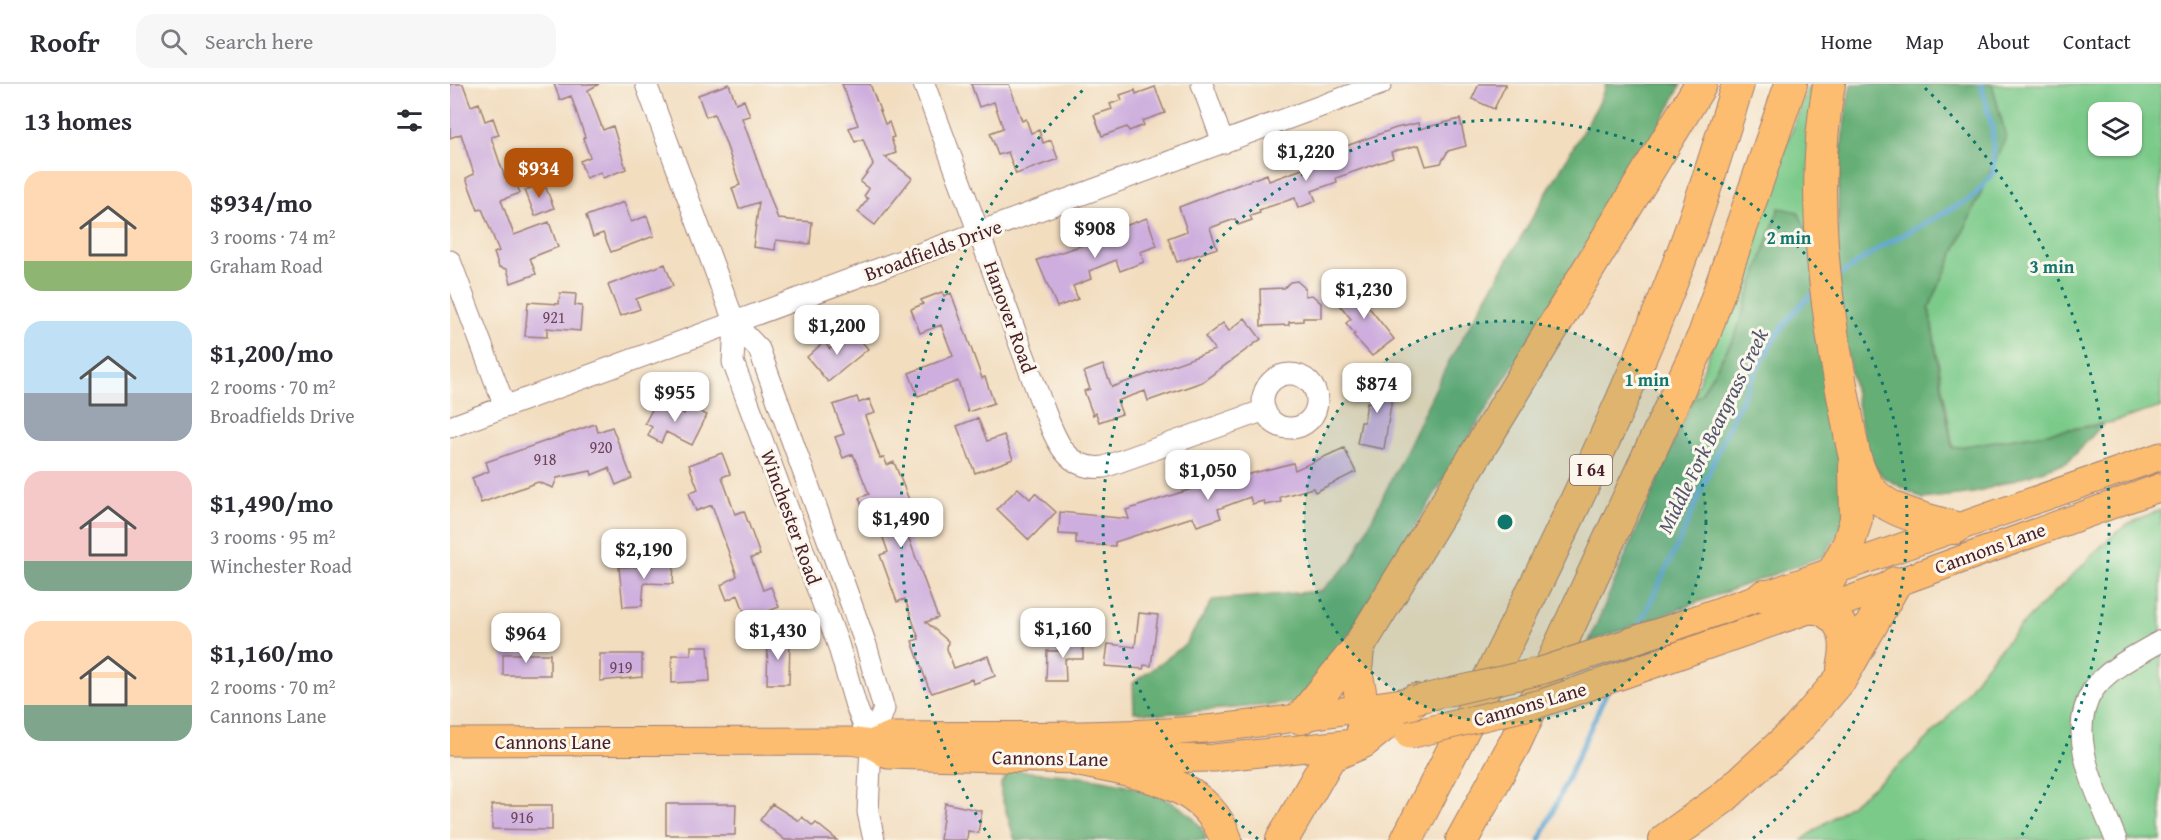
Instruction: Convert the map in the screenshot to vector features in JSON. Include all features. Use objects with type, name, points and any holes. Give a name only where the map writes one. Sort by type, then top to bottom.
[{"type":"highway","points":[[1301,718],[1358,648],[1701,84]]},
{"type":"highway","name":"I 64","points":[[1407,840],[1558,543],[1613,421],[1670,285],[1738,84]]},
{"type":"highway","name":"I 64","points":[[1462,840],[1515,743],[1704,335],[1791,84]]},
{"type":"highway","points":[[1814,608],[1849,543],[1856,519],[1854,453],[1827,303],[1821,233],[1821,172],[1829,84]]},
{"type":"highway","points":[[1854,453],[1869,488],[1885,504],[1955,528]]},
{"type":"highway","points":[[1665,840],[1717,803],[1762,765],[1797,730],[1840,680],[1895,583]]},
{"type":"highway","points":[[1764,596],[1790,599],[1831,613],[1842,624],[1846,655],[1840,680]]},
{"type":"highway","points":[[1358,648],[1356,670],[1363,708],[1363,742]]},
{"type":"highway","points":[[1282,840],[1330,756],[1363,742],[1415,700]]},
{"type":"highway","points":[[1074,752],[1165,779],[1201,802],[1222,826],[1226,840]]},
{"type":"main road","name":"Cannons Lane","points":[[1074,752],[1169,732],[1301,718],[1415,700],[1544,670],[1764,596],[2161,456]]},
{"type":"main road","name":"Cannons Lane","points":[[450,742],[849,741],[871,744],[888,754],[1074,752],[1214,758],[1363,742],[1409,735],[1542,704],[1814,608],[1841,603],[2161,487]]},
{"type":"street","name":"Winchester Road","points":[[646,84],[735,324],[733,362],[822,600],[861,722],[871,744]]},
{"type":"street","name":"Hanover Road","points":[[924,84],[1061,448],[1075,462],[1084,467],[1104,467],[1265,410]]},
{"type":"street","points":[[1202,84],[1223,143]]},
{"type":"street","name":"Broadfields Drive","points":[[450,427],[735,324],[1381,84]]},
{"type":"street","points":[[450,261],[505,407]]},
{"type":"street","name":"Winchester Road","points":[[735,324],[759,349],[866,645],[884,708],[871,744],[868,812],[874,840]]},
{"type":"street","points":[[780,487],[804,476]]},
{"type":"street","points":[[822,600],[845,590]]},
{"type":"street","points":[[2116,840],[2082,746],[2082,714],[2094,688],[2120,666],[2161,641]]},
{"type":"green space","points":[[1606,84],[1681,84],[1668,111],[1326,672],[1295,703],[1161,714],[1134,712],[1133,683],[1185,645],[1213,600],[1321,591],[1351,562],[1448,363],[1599,103]]},
{"type":"green space","points":[[1851,84],[1992,84],[2006,137],[1929,308],[1952,448],[2103,424],[2068,462],[1974,493],[1923,499],[1883,477],[1868,459],[1846,346],[1839,282],[1838,196],[1846,110]]},
{"type":"green space","points":[[1992,84],[2161,84],[2161,407],[2113,422],[1953,448],[1929,308],[2006,137]]},
{"type":"green space","points":[[1808,87],[1816,88],[1811,239],[1779,208],[1735,336],[1701,394],[1692,400]]},
{"type":"green space","points":[[1779,208],[1798,212],[1811,239],[1848,496],[1841,530],[1824,556],[1589,642],[1692,400],[1701,394],[1735,336]]},
{"type":"green space","points":[[2161,510],[2161,633],[2077,705],[2111,840],[1802,840],[1910,756],[1948,717],[2011,637],[2108,539],[2125,526]]},
{"type":"green space","points":[[2161,651],[2161,840],[2121,840],[2094,766],[2088,726],[2091,709],[2100,694],[2113,681]]},
{"type":"green space","points":[[1012,770],[1092,778],[1150,792],[1175,804],[1195,819],[1207,840],[1015,840],[1001,795],[1001,783]]},
{"type":"building","points":[[450,84],[463,84],[471,106],[479,103],[485,121],[493,118],[499,135],[491,137],[505,178],[513,175],[520,193],[501,200],[514,235],[549,222],[558,247],[530,258],[536,274],[511,283],[507,269],[499,267],[494,253],[499,251],[482,209],[478,210],[466,178],[474,174],[461,134],[450,138]]},
{"type":"building","points":[[554,84],[599,84],[588,90],[603,130],[613,126],[626,169],[603,178],[601,172],[586,178],[580,161],[590,157],[583,138],[585,137],[571,96],[560,100]]},
{"type":"building","points":[[729,84],[736,103],[744,100],[750,116],[742,118],[778,219],[812,222],[810,244],[776,240],[775,250],[753,247],[759,202],[739,209],[732,188],[740,185],[725,141],[714,114],[706,117],[698,95]]},
{"type":"building","points":[[842,84],[870,84],[885,124],[889,122],[894,137],[891,138],[896,153],[885,157],[912,178],[875,225],[858,212],[868,199],[864,196],[869,189],[860,182],[873,165],[863,139],[855,142],[849,128],[858,125]]},
{"type":"building","points":[[971,84],[1009,84],[1022,121],[1026,119],[1031,133],[1039,130],[1043,143],[1051,140],[1058,159],[1016,174],[1008,152],[998,155],[990,133],[1003,128],[994,102],[979,107]]},
{"type":"building","points":[[1479,84],[1506,84],[1494,109],[1472,99]]},
{"type":"building","points":[[1155,87],[1165,113],[1142,121],[1144,125],[1129,131],[1127,127],[1102,136],[1094,115],[1112,109],[1110,104],[1122,100],[1120,95],[1135,90],[1136,94]]},
{"type":"building","points":[[1460,119],[1466,146],[1448,151],[1441,163],[1426,166],[1419,145],[1391,152],[1393,158],[1336,178],[1337,182],[1312,191],[1316,201],[1298,208],[1295,198],[1259,210],[1260,213],[1250,216],[1252,220],[1238,225],[1235,219],[1210,228],[1217,248],[1177,262],[1168,238],[1187,231],[1179,207],[1267,174],[1269,181],[1308,167],[1305,161],[1396,128],[1418,123],[1419,129]]},
{"type":"building","points":[[544,183],[554,208],[535,216],[525,190]]},
{"type":"building","points":[[624,202],[631,222],[647,216],[654,236],[611,252],[603,233],[593,237],[586,216]]},
{"type":"building","points":[[1147,218],[1157,246],[1140,252],[1144,262],[1120,271],[1116,260],[1089,271],[1091,279],[1073,286],[1078,299],[1057,307],[1037,260],[1120,233],[1119,228]]},
{"type":"building","points":[[665,264],[673,286],[636,299],[640,309],[620,316],[608,285]]},
{"type":"building","points":[[1297,281],[1305,288],[1305,296],[1312,295],[1321,303],[1321,318],[1303,318],[1303,321],[1289,322],[1289,325],[1261,326],[1260,289],[1284,288],[1290,282]]},
{"type":"building","points":[[1344,286],[1378,298],[1368,306],[1394,339],[1372,356],[1353,335],[1355,334],[1346,323],[1351,319],[1332,295],[1341,294]]},
{"type":"building","points":[[942,292],[944,296],[951,293],[982,378],[985,377],[994,403],[968,412],[958,381],[918,396],[909,373],[953,356],[941,325],[920,333],[911,309],[923,304],[921,300]]},
{"type":"building","points":[[560,293],[576,294],[575,305],[582,306],[580,331],[547,328],[547,337],[525,336],[528,302],[559,304]]},
{"type":"building","points":[[1245,318],[1261,339],[1202,382],[1148,401],[1145,391],[1117,401],[1122,414],[1099,422],[1096,413],[1093,415],[1084,391],[1090,389],[1084,372],[1103,365],[1112,387],[1215,350],[1205,337],[1223,323],[1229,331]]},
{"type":"building","points":[[852,330],[868,349],[828,382],[807,357],[824,342],[830,349]]},
{"type":"building","points":[[1374,376],[1395,379],[1384,449],[1357,444],[1367,402],[1370,403]]},
{"type":"building","points":[[857,397],[859,403],[869,399],[875,413],[865,416],[880,458],[884,457],[887,465],[894,462],[909,500],[897,506],[938,618],[926,622],[948,641],[947,649],[954,668],[988,656],[995,676],[973,684],[972,679],[932,693],[928,686],[912,641],[919,639],[905,599],[897,602],[880,555],[888,552],[875,515],[867,518],[859,498],[869,494],[853,454],[843,458],[835,437],[844,434],[833,405]]},
{"type":"building","points":[[657,400],[684,414],[688,406],[707,415],[692,445],[666,432],[661,443],[648,436],[652,427],[645,423]]},
{"type":"building","points":[[978,418],[987,441],[1004,435],[1013,459],[975,473],[957,426]]},
{"type":"building","points":[[595,424],[598,432],[612,427],[632,478],[616,485],[609,468],[592,475],[591,471],[557,478],[553,488],[538,482],[481,503],[472,478],[489,471],[486,462]]},
{"type":"building","points":[[1344,448],[1356,472],[1315,492],[1313,488],[1280,497],[1281,502],[1265,505],[1264,501],[1252,504],[1250,497],[1218,509],[1221,518],[1197,526],[1193,517],[1115,542],[1115,546],[1076,544],[1076,535],[1059,534],[1060,512],[1129,519],[1126,510],[1229,477],[1230,479],[1293,463],[1295,470]]},
{"type":"building","points":[[722,453],[730,474],[722,477],[735,514],[744,511],[760,555],[751,558],[763,590],[771,587],[779,607],[747,619],[738,595],[727,600],[721,585],[737,576],[712,505],[696,511],[689,493],[698,489],[689,465]]},
{"type":"building","points":[[1018,488],[1030,499],[1035,493],[1056,512],[1029,540],[997,509]]},
{"type":"building","points":[[652,559],[674,560],[673,584],[644,583],[642,606],[623,607],[619,567],[652,566]]},
{"type":"building","points":[[1139,613],[1158,615],[1151,666],[1144,665],[1143,669],[1105,666],[1108,644],[1135,647]]},
{"type":"building","points":[[768,638],[790,638],[789,684],[767,684]]},
{"type":"building","points":[[1062,638],[1083,638],[1083,659],[1065,659],[1066,681],[1046,681],[1047,651],[1062,651]]},
{"type":"building","points":[[691,646],[708,646],[710,681],[672,683],[672,655],[691,655]]},
{"type":"building","points":[[503,654],[550,654],[550,675],[503,675]]},
{"type":"building","points":[[600,654],[642,654],[642,677],[600,681]]},
{"type":"building","points":[[945,803],[982,811],[978,833],[968,831],[967,840],[940,840]]},
{"type":"building","points":[[666,804],[736,804],[735,835],[666,835]]},
{"type":"building","points":[[772,804],[799,821],[802,817],[813,826],[816,823],[837,840],[785,840],[760,820]]},
{"type":"building","points":[[492,805],[552,805],[552,830],[492,829]]},
{"type":"waterway","name":"Middle Fork Beargrass Creek","points":[[1834,279],[1884,245],[1972,198],[1994,172],[1992,126],[1981,84]]},
{"type":"waterway","name":"Middle Fork Beargrass Creek","points":[[1637,630],[1688,522],[1742,397],[1778,333],[1797,309],[1817,291]]},
{"type":"waterway","name":"Middle Fork Beargrass Creek","points":[[1540,840],[1608,689]]}]
